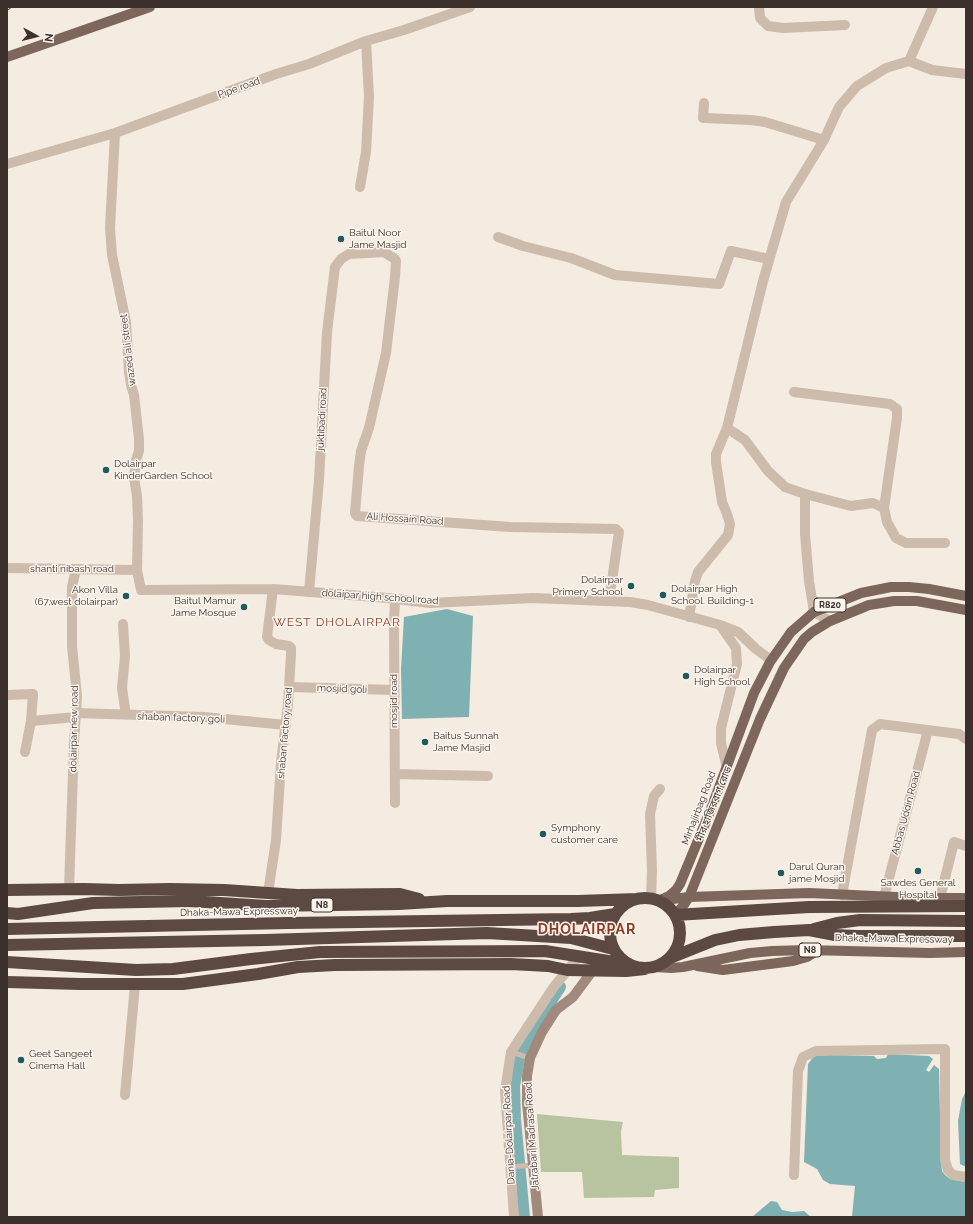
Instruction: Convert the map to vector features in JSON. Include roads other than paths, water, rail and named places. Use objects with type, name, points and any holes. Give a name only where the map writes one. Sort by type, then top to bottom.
[{"type":"highway","points":[[7,890],[216,890],[268,894],[400,894],[428,902]]},
{"type":"highway","name":"N8","points":[[615,914],[628,902],[637,899]]},
{"type":"highway","points":[[7,982],[135,985],[184,984],[305,966],[510,964],[548,966],[567,970],[626,970],[650,968],[663,964],[670,958],[679,942],[680,928],[675,915],[668,906],[655,900]]},
{"type":"highway","name":"N8","points":[[7,913],[18,914],[99,903],[190,901],[266,906],[399,904],[428,902],[655,900]]},
{"type":"highway","points":[[675,915],[809,907],[966,906]]},
{"type":"highway","points":[[615,914],[612,919],[609,934],[613,949],[619,958],[627,964]]},
{"type":"highway","name":"Dhaka-Mawa Expressway","points":[[7,929],[280,923],[571,920],[615,914]]},
{"type":"highway","points":[[670,958],[715,940],[739,935],[809,930],[837,923],[860,920],[966,921]]},
{"type":"highway","points":[[809,930],[835,935],[856,936],[966,936]]},
{"type":"highway","points":[[7,945],[273,940],[487,932],[571,938],[613,949]]},
{"type":"highway","name":"N8","points":[[7,962],[136,970],[173,970],[251,959],[320,952],[545,951],[627,964]]},
{"type":"highway","name":"Dhaka-Mawa Expressway","points":[[627,964],[636,968],[650,968]]},
{"type":"main road","points":[[7,57],[150,7]]},
{"type":"main road","name":"R820","points":[[771,660],[791,632],[814,612],[860,593],[891,587],[929,589],[966,596]]},
{"type":"main road","name":"R820","points":[[830,621],[869,605],[894,602],[917,602],[966,610]]},
{"type":"main road","name":"মীর হাজিরবাগ রোড","points":[[675,915],[689,897],[760,719],[784,668],[800,644],[812,632],[830,621]]},
{"type":"main road","name":"Mirhajirbag Road","points":[[655,900],[669,896],[680,884],[727,768],[746,712],[771,660]]},
{"type":"main road","points":[[727,768],[739,773]]},
{"type":"main road","points":[[655,900],[689,897],[808,893],[884,897],[966,898]]},
{"type":"main road","name":"Dhaka-Mawa Expressway","points":[[650,968],[693,966],[750,953],[772,951],[818,950],[930,953],[966,952]]},
{"type":"street","name":"Pipe road","points":[[7,164],[115,133],[276,74],[309,64],[366,41],[404,30],[470,7]]},
{"type":"street","points":[[759,7],[760,18],[768,26],[783,28],[845,25]]},
{"type":"street","points":[[909,61],[933,7]]},
{"type":"street","points":[[360,187],[366,152],[369,97],[366,41]]},
{"type":"street","points":[[689,617],[698,572],[728,535],[730,524],[722,502],[716,454],[727,428],[769,259],[786,202],[824,140],[839,107],[857,86],[886,68],[909,61],[932,70],[966,74]]},
{"type":"street","points":[[704,103],[703,118],[765,122],[824,140]]},
{"type":"street","name":"wazed ali street","points":[[115,133],[110,228],[112,255],[126,322],[129,372],[134,395],[139,439],[139,451],[136,460],[134,478],[137,496],[138,521],[137,570],[141,590]]},
{"type":"street","points":[[498,237],[523,246],[571,258],[615,275],[718,284],[732,251],[769,259]]},
{"type":"street","name":"Ali Hossain Road","points":[[349,254],[384,252],[395,258],[396,261],[386,353],[369,428],[361,451],[356,515],[510,527],[616,529],[619,532],[609,601]]},
{"type":"street","name":"juktibadi road","points":[[309,592],[318,480],[327,332],[335,267],[341,259],[349,254]]},
{"type":"street","points":[[794,392],[890,404],[897,409],[898,418],[884,508],[887,522],[896,538],[906,543],[945,543]]},
{"type":"street","points":[[727,428],[745,440],[768,471],[785,487],[805,494],[852,506],[873,503],[884,508]]},
{"type":"street","points":[[805,494],[805,534],[809,581],[814,612],[830,621]]},
{"type":"street","name":"shanti nibash road","points":[[7,568],[137,570]]},
{"type":"street","name":"dolairpar new road","points":[[69,889],[77,696],[72,646],[72,587],[76,569]]},
{"type":"street","name":"dolaipar high school road","points":[[141,590],[273,589],[430,603],[533,598],[640,603],[720,625],[738,632],[756,649],[771,660]]},
{"type":"street","name":"shaban factory road","points":[[268,894],[276,840],[291,648],[289,646],[276,644],[267,637],[273,589]]},
{"type":"street","name":"mosjid road","points":[[395,599],[395,803]]},
{"type":"street","points":[[123,624],[125,656],[122,688],[126,715]]},
{"type":"street","points":[[720,625],[736,648],[737,664],[720,728],[721,743],[727,768]]},
{"type":"street","name":"mosjid goli","points":[[289,686],[394,690]]},
{"type":"street","points":[[7,695],[33,694],[31,721],[25,752]]},
{"type":"street","name":"shaban factory goli","points":[[31,721],[76,715],[126,715],[204,717],[286,725]]},
{"type":"street","points":[[842,894],[872,730],[880,724],[959,734],[966,739]]},
{"type":"street","name":"Abbas Uddin Road","points":[[884,897],[928,730]]},
{"type":"street","points":[[395,774],[488,776]]},
{"type":"street","points":[[655,900],[652,872],[650,814],[654,796],[660,789]]},
{"type":"street","points":[[940,898],[954,842],[966,846]]},
{"type":"street","name":"Dania-Dolairpar Road","points":[[514,1217],[505,1091],[511,1052],[553,988],[579,956]]},
{"type":"street","name":"Jatrabari Madrasa Road","points":[[538,1217],[527,1103],[527,1076],[530,1058],[542,1032],[556,1010],[574,997],[601,960]]},
{"type":"street","points":[[125,1095],[135,985]]},
{"type":"street","points":[[794,1175],[798,1071],[803,1057],[816,1052],[945,1049],[945,1160],[948,1170],[953,1175],[966,1177]]},
{"type":"lane","points":[[511,1052],[530,1058]]},
{"type":"lane","points":[[510,1167],[534,1165]]},
{"type":"water","points":[[447,609],[473,616],[469,717],[402,719],[401,669],[404,617]]},
{"type":"water","points":[[888,1054],[929,1056],[933,1059],[926,1070],[929,1072],[934,1065],[939,1069],[942,1171],[950,1179],[966,1182],[966,1217],[852,1217],[855,1186],[830,1184],[823,1180],[817,1169],[804,1162],[808,1064],[814,1056],[874,1056],[877,1059],[886,1058]]},
{"type":"water","points":[[966,1091],[966,1167],[960,1164],[958,1121],[962,1099]]},
{"type":"water","points":[[771,1201],[777,1202],[782,1210],[792,1212],[804,1211],[811,1217],[752,1217]]},
{"type":"waterway","points":[[524,1217],[515,1119],[514,1086],[519,1059],[531,1032],[560,987]]},
{"type":"place","name":"Baitul Noor Jame Masjid","points":[[341,239]]},
{"type":"place","name":"Dolairpar KinderGarden School","points":[[106,470]]},
{"type":"place","name":"Dolairpar Primery School","points":[[631,586]]},
{"type":"place","name":"Dolairpar High School. Building-1","points":[[663,595]]},
{"type":"place","name":"Akon Villa (67,west dolairpar)","points":[[126,596]]},
{"type":"place","name":"Baitul Mamur Jame Mosque","points":[[244,607]]},
{"type":"place","name":"Dolairpar High School","points":[[686,676]]},
{"type":"place","name":"Baitus Sunnah Jame Masjid","points":[[425,742]]},
{"type":"place","name":"Symphony customer care","points":[[543,834]]},
{"type":"place","name":"Sawdes General Hospital","points":[[918,871]]},
{"type":"place","name":"Darul Quran jame Mosjid","points":[[781,873]]},
{"type":"place","name":"Geet Sangeet Cinema Hall","points":[[21,1060]]},
{"type":"district","name":"WEST DHOLAIRPAR","points":[[337,622]]},
{"type":"district","name":"DHOLAIRPAR","points":[[587,930]]}]
